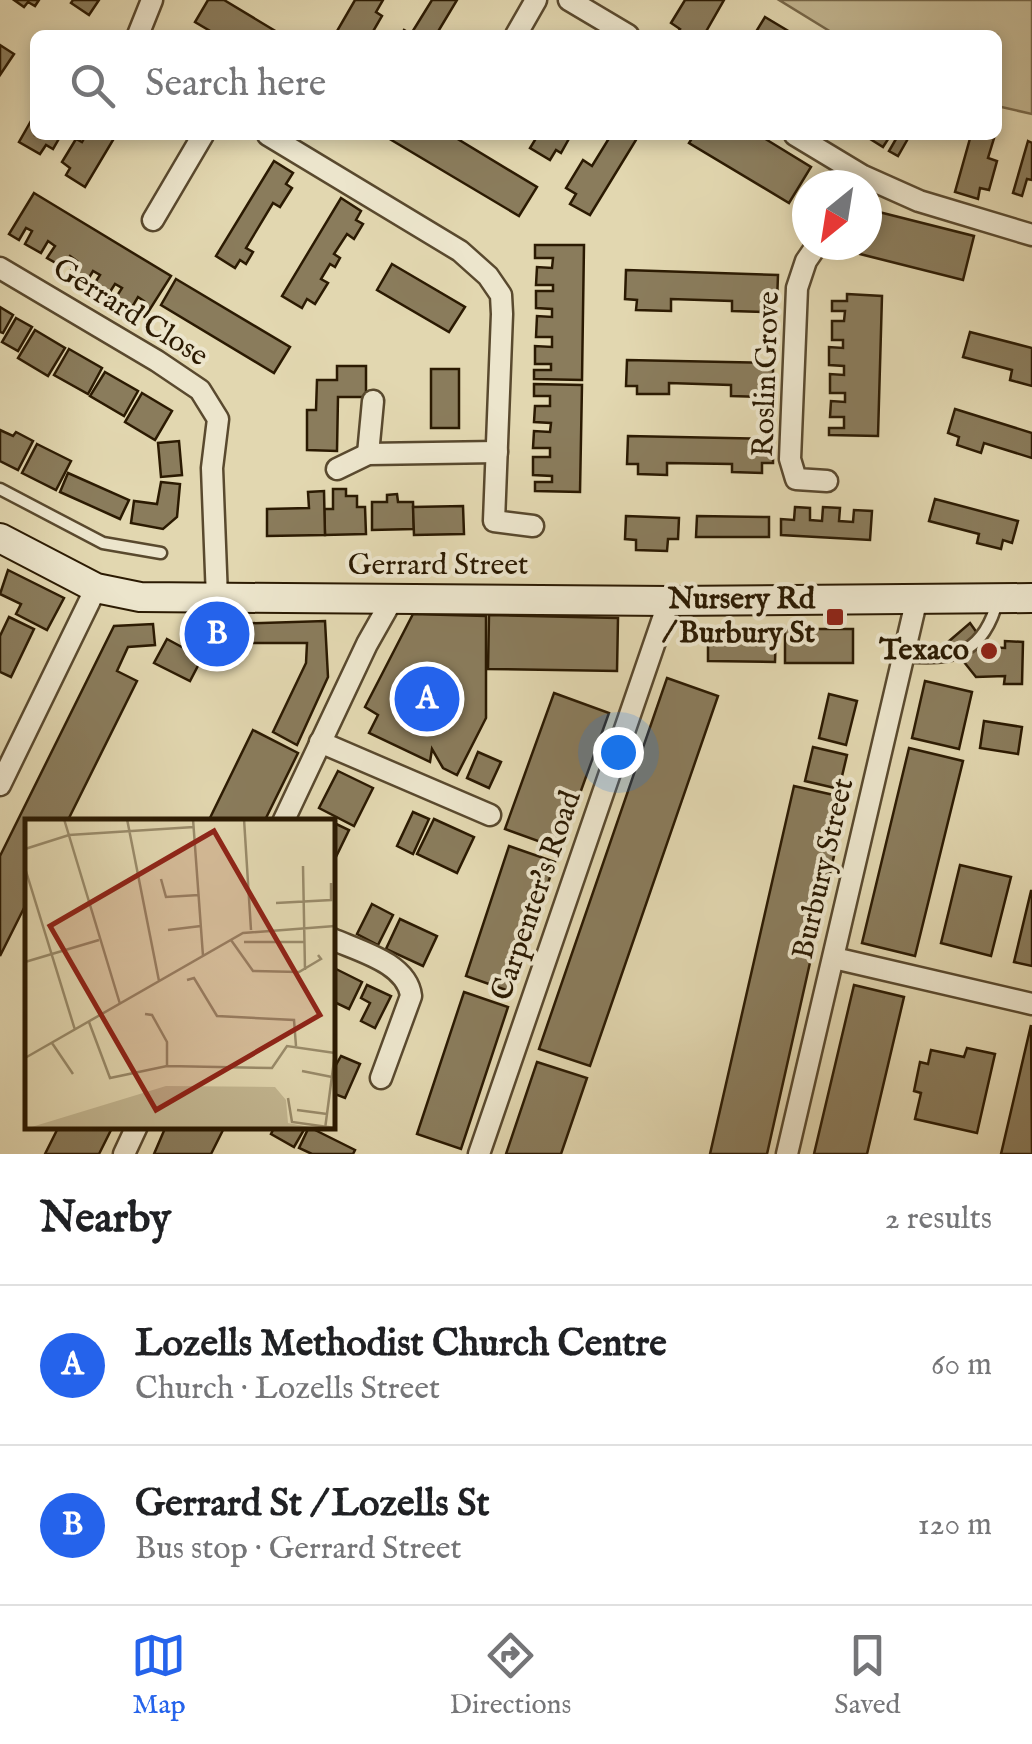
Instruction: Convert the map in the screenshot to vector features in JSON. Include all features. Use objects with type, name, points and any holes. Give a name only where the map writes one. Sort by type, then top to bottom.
[{"type":"main road","name":"Gerrard Street","points":[[0,538],[96,588],[140,598],[1032,598]]},
{"type":"street","points":[[140,30],[152,0]]},
{"type":"street","points":[[519,30],[536,0]]},
{"type":"street","points":[[569,0],[620,30]]},
{"type":"street","points":[[153,220],[200,140]]},
{"type":"street","points":[[276,140],[460,252],[488,276],[500,295],[502,314],[494,521],[533,526]]},
{"type":"street","points":[[801,140],[844,170]]},
{"type":"street","points":[[882,189],[1032,235]]},
{"type":"street","name":"Roslin Grove","points":[[807,260],[796,288],[790,459],[796,479],[826,481]]},
{"type":"street","name":"Gerrard Close","points":[[0,268],[200,390],[218,419],[212,468],[218,598]]},
{"type":"street","points":[[368,454],[373,401]]},
{"type":"street","points":[[337,469],[368,454],[496,452]]},
{"type":"street","points":[[0,785],[96,588]]},
{"type":"street","points":[[284,819],[367,644],[393,598]]},
{"type":"street","name":"Burbury Street","points":[[787,1154],[917,598]]},
{"type":"street","name":"Carpenter's Road","points":[[480,1154],[669,601]]},
{"type":"street","points":[[320,742],[490,815]]},
{"type":"street","points":[[335,940],[396,969],[410,986],[411,996],[381,1078]]},
{"type":"street","points":[[834,958],[1032,1004]]},
{"type":"street","points":[[124,1154],[136,1129]]},
{"type":"lane","points":[[0,489],[103,543],[162,553]]},
{"type":"lane","points":[[903,656],[932,659],[958,654],[991,626],[998,598]]},
{"type":"shaded area","points":[[779,0],[1032,0],[1032,114],[1002,107],[1002,30],[828,30]]},
{"type":"building","points":[[14,0],[39,0],[35,6],[28,2],[24,7]]},
{"type":"building","points":[[99,0],[89,15],[71,3]]},
{"type":"building","points":[[208,0],[224,0],[274,30],[209,30],[195,22]]},
{"type":"building","points":[[355,0],[383,0],[376,12],[382,16],[374,30],[338,30]]},
{"type":"building","points":[[432,0],[457,0],[439,30],[413,30]]},
{"type":"building","points":[[685,0],[724,0],[707,30],[679,30],[671,23]]},
{"type":"building","points":[[765,17],[787,30],[757,30]]},
{"type":"building","points":[[0,45],[14,54],[0,75]]},
{"type":"building","points":[[30,123],[30,140],[58,140],[53,149],[46,145],[40,154],[19,142]]},
{"type":"building","points":[[75,140],[113,140],[85,187],[66,175],[70,168],[62,162]]},
{"type":"building","points":[[391,140],[459,140],[537,187],[519,216]]},
{"type":"building","points":[[535,140],[568,140],[561,153],[556,150],[550,160],[530,148]]},
{"type":"building","points":[[608,140],[636,140],[590,215],[570,204],[576,194],[566,188],[583,160],[592,166]]},
{"type":"building","points":[[767,140],[811,167],[792,170],[789,203],[689,143]]},
{"type":"building","points":[[895,140],[907,140],[898,156],[889,151]]},
{"type":"building","points":[[970,140],[993,140],[988,158],[997,161],[989,190],[980,188],[978,199],[955,192]]},
{"type":"building","points":[[1028,141],[1032,143],[1032,180],[1027,179],[1022,196],[1013,193]]},
{"type":"building","points":[[274,161],[293,173],[286,184],[292,188],[280,207],[273,203],[246,248],[253,252],[246,264],[240,260],[235,268],[216,256]]},
{"type":"building","points":[[34,193],[171,276],[145,317],[137,312],[144,301],[138,297],[131,309],[115,299],[122,288],[115,284],[108,295],[93,286],[100,275],[93,271],[87,281],[71,271],[77,261],[70,256],[63,267],[47,258],[55,246],[48,241],[41,253],[25,244],[32,231],[26,228],[19,240],[9,234]]},
{"type":"building","points":[[341,198],[361,211],[356,220],[363,224],[354,239],[347,234],[334,254],[340,258],[335,267],[330,264],[321,279],[328,283],[315,304],[307,299],[302,308],[282,296]]},
{"type":"building","points":[[882,213],[974,236],[963,280],[882,260]]},
{"type":"building","points":[[535,245],[584,245],[582,380],[534,379],[534,370],[551,370],[551,364],[535,364],[535,346],[552,347],[552,337],[536,337],[537,316],[552,317],[552,309],[536,308],[536,291],[553,291],[553,285],[536,285],[537,267],[552,268],[553,258],[535,258]]},
{"type":"building","points":[[392,264],[465,307],[449,332],[377,290]]},
{"type":"building","points":[[626,270],[778,275],[777,302],[766,301],[766,312],[732,311],[732,301],[671,299],[671,311],[636,310],[637,300],[625,299]]},
{"type":"building","points":[[176,279],[290,347],[274,373],[161,305]]},
{"type":"building","points":[[847,294],[882,296],[878,436],[829,435],[829,428],[844,428],[844,417],[830,417],[831,401],[845,402],[845,393],[830,393],[830,374],[844,375],[844,366],[829,365],[829,347],[843,348],[843,340],[832,340],[832,321],[844,321],[845,311],[832,311],[832,301],[847,301]]},
{"type":"building","points":[[0,307],[13,315],[3,333],[0,332]]},
{"type":"building","points":[[16,318],[32,327],[18,351],[2,342]]},
{"type":"building","points":[[35,330],[65,348],[48,376],[18,358]]},
{"type":"building","points":[[970,332],[1032,348],[1032,386],[1010,380],[1012,370],[963,357]]},
{"type":"building","points":[[69,349],[102,368],[88,394],[54,375]]},
{"type":"building","points":[[627,360],[773,363],[773,387],[763,387],[763,397],[731,396],[731,385],[669,383],[669,394],[637,394],[637,386],[626,386]]},
{"type":"building","points":[[337,366],[366,366],[366,397],[338,397],[337,451],[307,450],[307,410],[316,410],[317,380],[337,380]]},
{"type":"building","points":[[431,369],[459,369],[459,428],[431,428]]},
{"type":"building","points":[[105,372],[138,391],[124,416],[90,396]]},
{"type":"building","points":[[534,384],[582,385],[580,492],[535,491],[535,482],[552,482],[552,476],[533,475],[533,457],[550,457],[550,448],[533,448],[534,431],[550,432],[551,423],[534,422],[535,406],[550,406],[550,396],[534,396]]},
{"type":"building","points":[[142,393],[172,411],[155,440],[125,422]]},
{"type":"building","points":[[955,409],[1032,433],[1032,458],[984,443],[981,453],[957,445],[959,437],[948,433]]},
{"type":"building","points":[[0,430],[13,436],[16,432],[33,441],[18,470],[0,461]]},
{"type":"building","points":[[628,436],[773,439],[773,463],[762,463],[762,473],[732,472],[732,464],[667,463],[667,475],[638,474],[638,464],[627,464]]},
{"type":"building","points":[[179,441],[182,475],[161,477],[158,443]]},
{"type":"building","points":[[37,444],[71,461],[56,490],[22,473]]},
{"type":"building","points":[[68,473],[129,500],[120,519],[60,492]]},
{"type":"building","points":[[161,482],[180,484],[177,517],[163,529],[131,523],[134,501],[157,504]]},
{"type":"building","points":[[333,489],[346,489],[346,496],[357,496],[357,507],[365,507],[366,534],[325,535],[324,509],[333,509]]},
{"type":"building","points":[[324,491],[325,535],[267,536],[267,509],[309,508],[308,492]]},
{"type":"building","points":[[397,494],[398,502],[413,502],[414,529],[372,530],[372,502],[387,502],[387,495]]},
{"type":"building","points":[[935,499],[1018,521],[1012,543],[1003,540],[1001,549],[977,543],[979,534],[929,521]]},
{"type":"building","points":[[463,506],[464,534],[414,535],[413,507]]},
{"type":"building","points":[[795,507],[810,508],[810,520],[822,521],[823,507],[840,508],[839,521],[853,522],[854,510],[872,511],[870,540],[781,535],[781,519],[794,520]]},
{"type":"building","points":[[626,516],[679,518],[678,539],[668,539],[667,551],[636,550],[636,540],[625,539]]},
{"type":"building","points":[[697,516],[769,517],[769,537],[696,537]]},
{"type":"building","points":[[8,570],[64,598],[47,630],[16,614],[21,604],[0,594]]},
{"type":"building","points":[[413,614],[486,616],[486,718],[457,775],[443,768],[432,749],[430,762],[369,733],[378,715],[365,707]]},
{"type":"building","points":[[489,615],[618,618],[617,671],[488,669]]},
{"type":"building","points":[[9,617],[34,629],[11,677],[0,672],[0,636]]},
{"type":"building","points":[[325,621],[328,677],[297,745],[273,732],[306,663],[307,643],[226,643],[225,624]]},
{"type":"building","name":"Texaco","points":[[970,623],[987,647],[1005,648],[1005,641],[1023,642],[1022,684],[1004,684],[1005,676],[976,677],[948,642]]},
{"type":"building","points":[[153,624],[155,645],[128,647],[117,671],[137,681],[68,819],[25,819],[25,906],[0,956],[0,856],[114,626]]},
{"type":"building","points":[[785,629],[853,629],[853,663],[785,663]]},
{"type":"building","points":[[708,630],[776,631],[775,662],[708,661]]},
{"type":"building","points":[[167,639],[202,658],[190,681],[154,663]]},
{"type":"building","points":[[667,678],[718,696],[590,1066],[539,1049]]},
{"type":"building","points":[[925,681],[972,692],[959,749],[912,738]]},
{"type":"building","points":[[554,693],[609,713],[560,849],[505,829]]},
{"type":"building","points":[[829,694],[857,701],[846,745],[819,738]]},
{"type":"building","points":[[984,721],[1022,727],[1018,754],[980,748]]},
{"type":"building","points":[[253,730],[298,753],[265,819],[209,819]]},
{"type":"building","points":[[813,747],[847,755],[839,789],[805,781]]},
{"type":"building","points":[[909,748],[963,761],[915,956],[862,943]]},
{"type":"building","points":[[478,752],[501,762],[489,788],[467,778]]},
{"type":"building","points":[[338,771],[373,788],[354,826],[319,808]]},
{"type":"building","points":[[794,786],[847,798],[767,1154],[710,1154]]},
{"type":"building","points":[[413,812],[429,819],[413,854],[397,846]]},
{"type":"building","points":[[434,819],[474,837],[457,873],[417,854]]},
{"type":"building","points":[[335,823],[349,830],[335,859]]},
{"type":"building","points":[[509,846],[555,862],[512,992],[466,976]]},
{"type":"building","points":[[960,865],[1011,877],[991,956],[941,943]]},
{"type":"building","points":[[1032,891],[1032,966],[1014,962]]},
{"type":"building","points":[[372,904],[393,915],[378,945],[357,934]]},
{"type":"building","points":[[400,919],[437,936],[423,966],[386,949]]},
{"type":"building","points":[[335,968],[362,982],[349,1009],[335,1002]]},
{"type":"building","points":[[367,985],[391,996],[375,1028],[361,1021],[370,1003],[361,998]]},
{"type":"building","points":[[854,985],[904,997],[867,1154],[814,1154]]},
{"type":"building","points":[[464,992],[508,1007],[461,1149],[417,1134]]},
{"type":"building","points":[[1031,1025],[1032,1154],[1001,1154]]},
{"type":"building","points":[[967,1048],[995,1054],[977,1133],[915,1119],[921,1093],[914,1091],[920,1062],[928,1064],[931,1050],[964,1057]]},
{"type":"building","points":[[341,1056],[360,1064],[345,1098],[335,1094],[335,1067]]},
{"type":"building","points":[[537,1062],[587,1078],[561,1154],[506,1154]]},
{"type":"building","points":[[58,1129],[112,1129],[99,1154],[45,1154]]},
{"type":"building","points":[[165,1129],[224,1129],[211,1154],[154,1154]]},
{"type":"building","points":[[274,1129],[304,1129],[294,1147],[271,1134]]},
{"type":"building","points":[[308,1129],[313,1129],[355,1150],[353,1154],[312,1154],[299,1148]]},
{"type":"place","name":"Nursery Rd / Burbury St","points":[[835,617]]},
{"type":"place","name":"Gerrard St / Lozells St","points":[[217,634]]},
{"type":"place","name":"Texaco","points":[[989,651]]},
{"type":"place","name":"Lozells Methodist Church Centre","points":[[427,699]]}]
